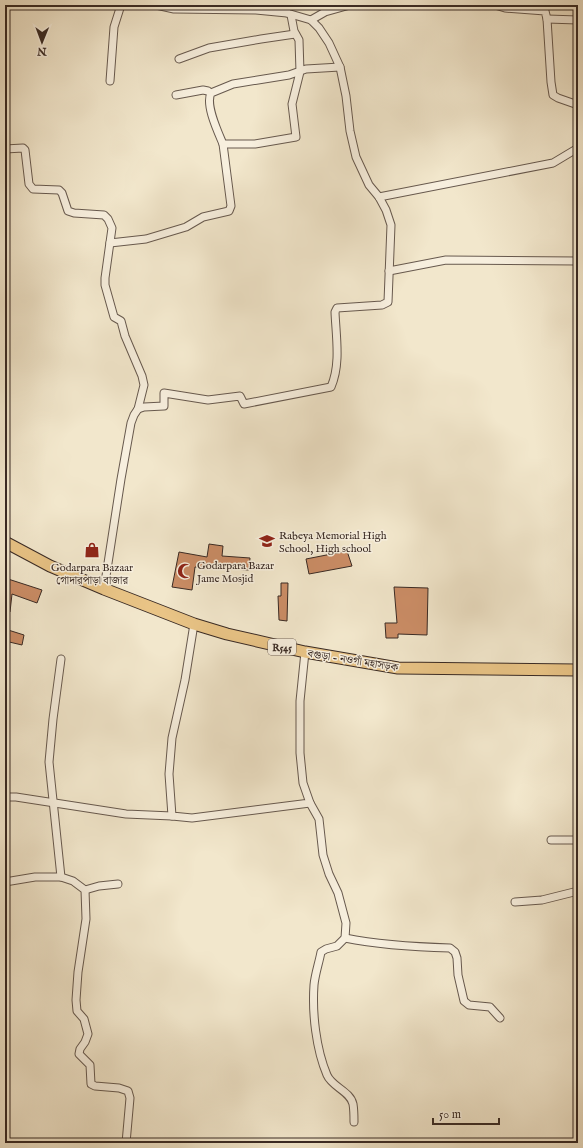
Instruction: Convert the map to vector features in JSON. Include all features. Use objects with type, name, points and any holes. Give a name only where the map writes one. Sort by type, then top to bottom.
[{"type":"main road","name":"বগুড়া - নওগাঁ মহাসড়ক","points":[[5,542],[50,566],[194,624],[227,634],[305,652],[398,668],[578,670]]},
{"type":"street","points":[[110,81],[114,27],[121,5]]},
{"type":"street","points":[[138,409],[144,406],[164,406],[164,393],[208,400],[240,396],[244,404],[331,387],[335,379],[337,365],[335,312],[337,308],[382,306],[388,302],[390,225],[386,210],[378,196],[368,185],[356,156],[350,131],[346,96],[340,68],[329,43],[320,28],[311,20],[289,14],[256,10],[174,9],[156,5]]},
{"type":"street","points":[[223,144],[255,144],[296,138],[292,104],[300,72],[299,40],[295,34],[285,5]]},
{"type":"street","points":[[311,20],[325,12],[350,5]]},
{"type":"street","points":[[495,5],[505,8],[545,11],[547,19],[553,95],[578,105]]},
{"type":"street","points":[[547,19],[578,20]]},
{"type":"street","points":[[178,59],[209,48],[295,34]]},
{"type":"street","points":[[176,96],[203,90],[210,93],[233,84],[279,77],[306,69],[340,68]]},
{"type":"street","points":[[110,243],[146,239],[186,227],[203,217],[229,210],[232,206],[223,144],[212,117],[210,93]]},
{"type":"street","points":[[5,150],[24,148],[29,184],[33,189],[59,190],[68,211],[74,213],[104,215],[112,228],[105,285],[114,317],[121,321],[125,336],[142,376],[144,385],[138,409],[131,423],[104,589]]},
{"type":"street","points":[[378,196],[553,164],[578,148]]},
{"type":"street","points":[[389,270],[446,260],[578,261]]},
{"type":"street","points":[[172,816],[169,774],[172,738],[185,680],[194,624]]},
{"type":"street","points":[[305,652],[300,701],[300,753],[303,782],[318,820],[323,855],[329,874],[338,893],[346,923],[345,938],[337,946],[321,952],[314,985],[315,1028],[320,1054],[327,1076],[336,1087],[348,1095],[353,1103],[354,1122]]},
{"type":"street","points":[[61,659],[49,762],[61,877]]},
{"type":"street","points":[[5,798],[16,797],[54,802],[126,814],[192,818],[310,803]]},
{"type":"street","points":[[551,840],[578,840]]},
{"type":"street","points":[[5,882],[34,877],[61,877],[73,881],[85,890]]},
{"type":"street","points":[[85,890],[104,885],[118,884]]},
{"type":"street","points":[[85,890],[86,919],[78,972],[76,1000],[77,1011],[84,1020],[88,1034],[79,1054],[90,1065],[91,1084],[95,1086],[119,1088],[128,1091],[130,1098],[126,1143]]},
{"type":"street","points":[[515,902],[542,900],[578,890]]},
{"type":"street","points":[[345,938],[372,943],[403,946],[450,948],[455,952],[457,958],[458,975],[464,1001],[470,1005],[490,1008],[500,1018]]},
{"type":"building","points":[[209,544],[223,546],[222,556],[250,558],[249,570],[195,567],[192,590],[172,587],[179,552],[207,557]]},
{"type":"building","points":[[347,551],[352,566],[309,574],[306,559]]},
{"type":"building","points":[[5,578],[42,590],[37,603],[12,594],[10,612],[5,612]]},
{"type":"building","points":[[281,583],[288,583],[287,621],[279,620],[278,596],[281,596]]},
{"type":"building","points":[[394,587],[428,588],[427,635],[398,634],[398,638],[386,638],[385,623],[397,623]]},
{"type":"building","points":[[5,629],[24,635],[22,645],[5,641]]},
{"type":"place","name":"Rabeya Memorial High School, High school","points":[[267,541]]},
{"type":"place","name":"Godarpara Bazaar গোদারপাড়া বাজার","points":[[92,550]]},
{"type":"place","name":"Godarpara Bazar Jame Mosjid","points":[[185,571]]}]
